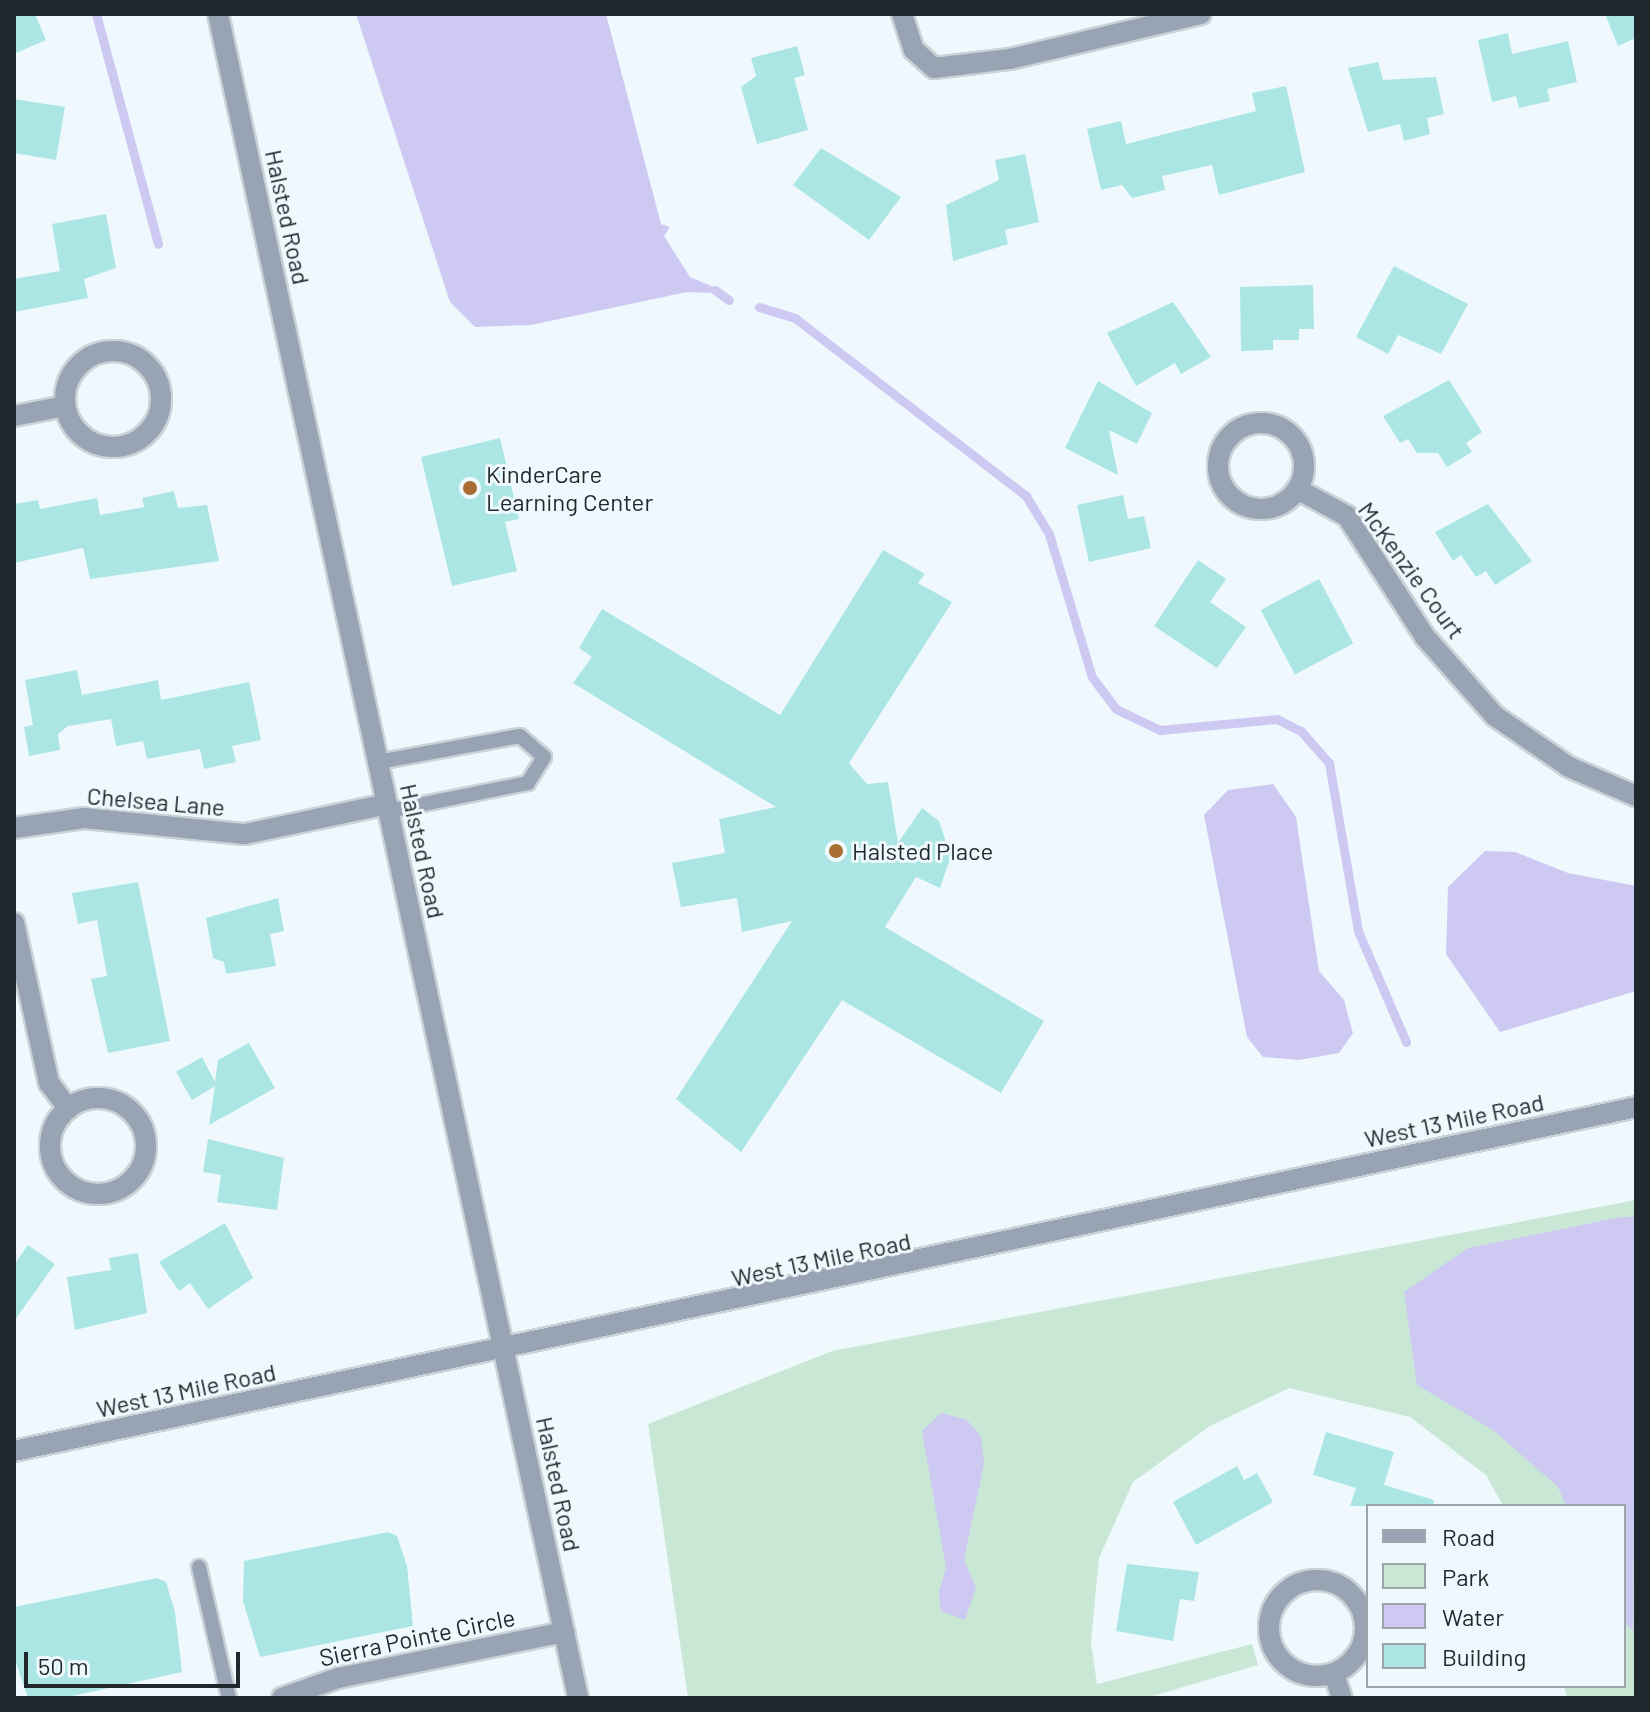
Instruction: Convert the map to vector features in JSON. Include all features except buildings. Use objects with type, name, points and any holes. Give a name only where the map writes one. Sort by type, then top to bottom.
[{"type":"street","name":"Halsted Road","points":[[218,14],[578,1698]]},
{"type":"street","points":[[902,14],[914,50],[934,68],[980,63],[1201,14]]},
{"type":"street","points":[[111,350],[153,371],[162,402],[138,440],[108,447],[79,434],[65,406],[71,375],[111,350]]},
{"type":"street","points":[[14,416],[65,406]]},
{"type":"street","points":[[1248,425],[1278,426],[1302,454],[1297,489],[1273,507],[1244,505],[1222,485],[1224,442],[1248,425]]},
{"type":"street","name":"McKenzie Court","points":[[1297,489],[1347,516],[1425,637],[1495,716],[1569,767],[1636,796]]},
{"type":"street","name":"Chelsea Lane","points":[[14,828],[84,818],[245,834],[387,808]]},
{"type":"street","points":[[14,923],[49,1083],[68,1108]]},
{"type":"street","points":[[97,1097],[127,1107],[146,1150],[133,1178],[106,1193],[62,1179],[50,1134],[68,1108],[97,1097]]},
{"type":"street","name":"West 13 Mile Road","points":[[14,1451],[504,1352],[1636,1107]]},
{"type":"street","points":[[1306,1581],[1338,1585],[1361,1607],[1365,1639],[1334,1674],[1303,1675],[1271,1642],[1272,1611],[1306,1581]]},
{"type":"street","name":"Sierra Pointe Circle","points":[[282,1698],[338,1678],[564,1632]]},
{"type":"street","points":[[1334,1674],[1342,1698]]},
{"type":"lane","points":[[378,762],[520,736],[544,757],[528,783],[387,808]]},
{"type":"lane","points":[[199,1567],[229,1698]]},
{"type":"green space","points":[[1636,1200],[1636,1698],[1567,1698],[1564,1688],[1626,1688],[1626,1504],[1502,1504],[1486,1475],[1410,1417],[1289,1388],[1210,1426],[1133,1482],[1099,1558],[1091,1642],[1097,1684],[1252,1644],[1258,1665],[1146,1698],[688,1698],[648,1424],[832,1351]]},
{"type":"water","points":[[356,14],[606,14],[661,224],[670,227],[664,236],[690,277],[716,288],[712,293],[687,292],[531,325],[475,327],[450,302]]},
{"type":"water","points":[[1273,784],[1296,817],[1319,971],[1344,1000],[1353,1033],[1339,1053],[1299,1060],[1263,1057],[1247,1037],[1204,815],[1228,790]]},
{"type":"water","points":[[1485,851],[1515,852],[1568,873],[1636,886],[1636,991],[1500,1032],[1446,954],[1448,887]]},
{"type":"water","points":[[1621,1217],[1636,1217],[1633,1631],[1626,1624],[1626,1504],[1565,1504],[1558,1487],[1493,1430],[1417,1385],[1404,1292],[1468,1248]]},
{"type":"water","points":[[941,1413],[967,1420],[981,1437],[984,1463],[964,1560],[976,1588],[965,1620],[941,1611],[939,1592],[946,1568],[922,1431]]},
{"type":"waterway","points":[[96,14],[158,244]]},
{"type":"waterway","points":[[715,290],[729,300]]},
{"type":"waterway","points":[[759,307],[795,318],[1026,496],[1049,534],[1092,677],[1116,709],[1160,730],[1277,719],[1301,731],[1329,763],[1358,931],[1406,1042]]},
{"type":"place","name":"KinderCare Learning Center","points":[[470,488]]},
{"type":"place","name":"Halsted Place","points":[[836,851]]}]
